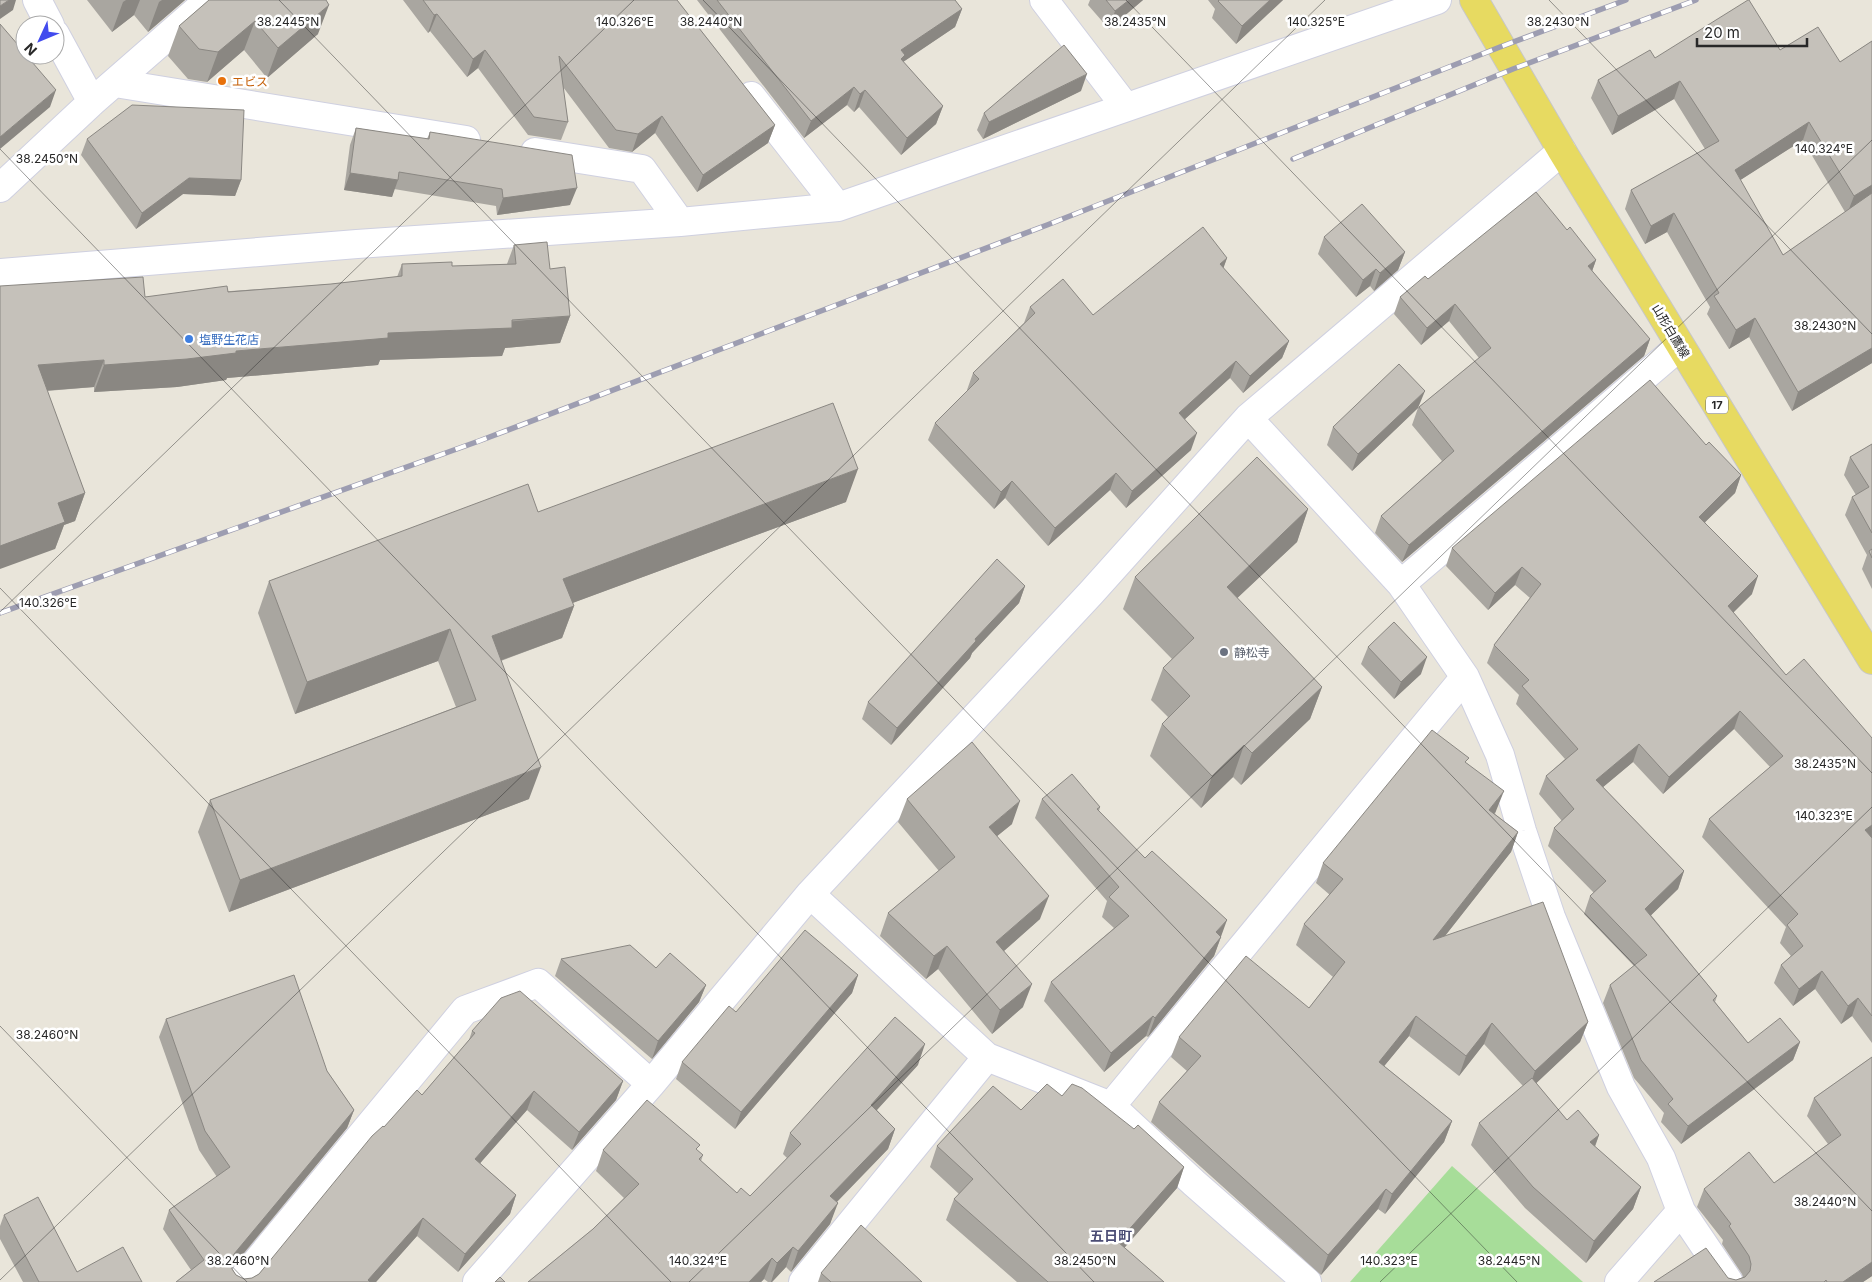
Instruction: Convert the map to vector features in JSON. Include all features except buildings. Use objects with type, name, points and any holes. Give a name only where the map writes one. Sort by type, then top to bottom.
[{"type":"main road","name":"山形白鷹線","points":[[1474,0],[1562,151],[1872,660]]},
{"type":"street","points":[[37,0],[45,15]]},
{"type":"street","points":[[0,188],[92,102],[208,0]]},
{"type":"street","points":[[1044,0],[1125,106]]},
{"type":"street","points":[[0,273],[367,243],[680,222],[838,207],[1125,106],[1437,0]]},
{"type":"street","points":[[65,52],[92,102]]},
{"type":"street","points":[[739,80],[838,207]]},
{"type":"street","points":[[115,83],[486,144]]},
{"type":"street","points":[[515,148],[642,169],[680,222]]},
{"type":"street","points":[[477,1282],[651,1084],[810,894],[1084,600],[1248,418],[1562,151]]},
{"type":"street","points":[[1401,584],[1680,346]]},
{"type":"street","points":[[1248,418],[1401,584],[1466,677],[1500,755],[1522,831],[1551,917],[1621,1087],[1661,1158],[1682,1211],[1729,1282]]},
{"type":"street","points":[[1111,1106],[1466,677]]},
{"type":"street","points":[[810,894],[987,1058],[1111,1106],[1194,1183],[1307,1282]]},
{"type":"street","points":[[240,1282],[465,1010],[538,983],[651,1084]]},
{"type":"street","points":[[803,1282],[987,1058]]},
{"type":"street","points":[[1619,1282],[1682,1211]]},
{"type":"green space","points":[[1452,1166],[1583,1282],[1350,1282]]},
{"type":"railway","points":[[0,613],[479,441],[1047,225],[1500,47],[1626,0]]},
{"type":"railway","points":[[1293,159],[1513,69],[1696,0]]},
{"type":"place","name":"エビス","points":[[222,81]]},
{"type":"place","name":"塩野生花店","points":[[189,339]]},
{"type":"place","name":"静松寺","points":[[1224,652]]},
{"type":"district","name":"五日町","points":[[1111,1235]]}]
